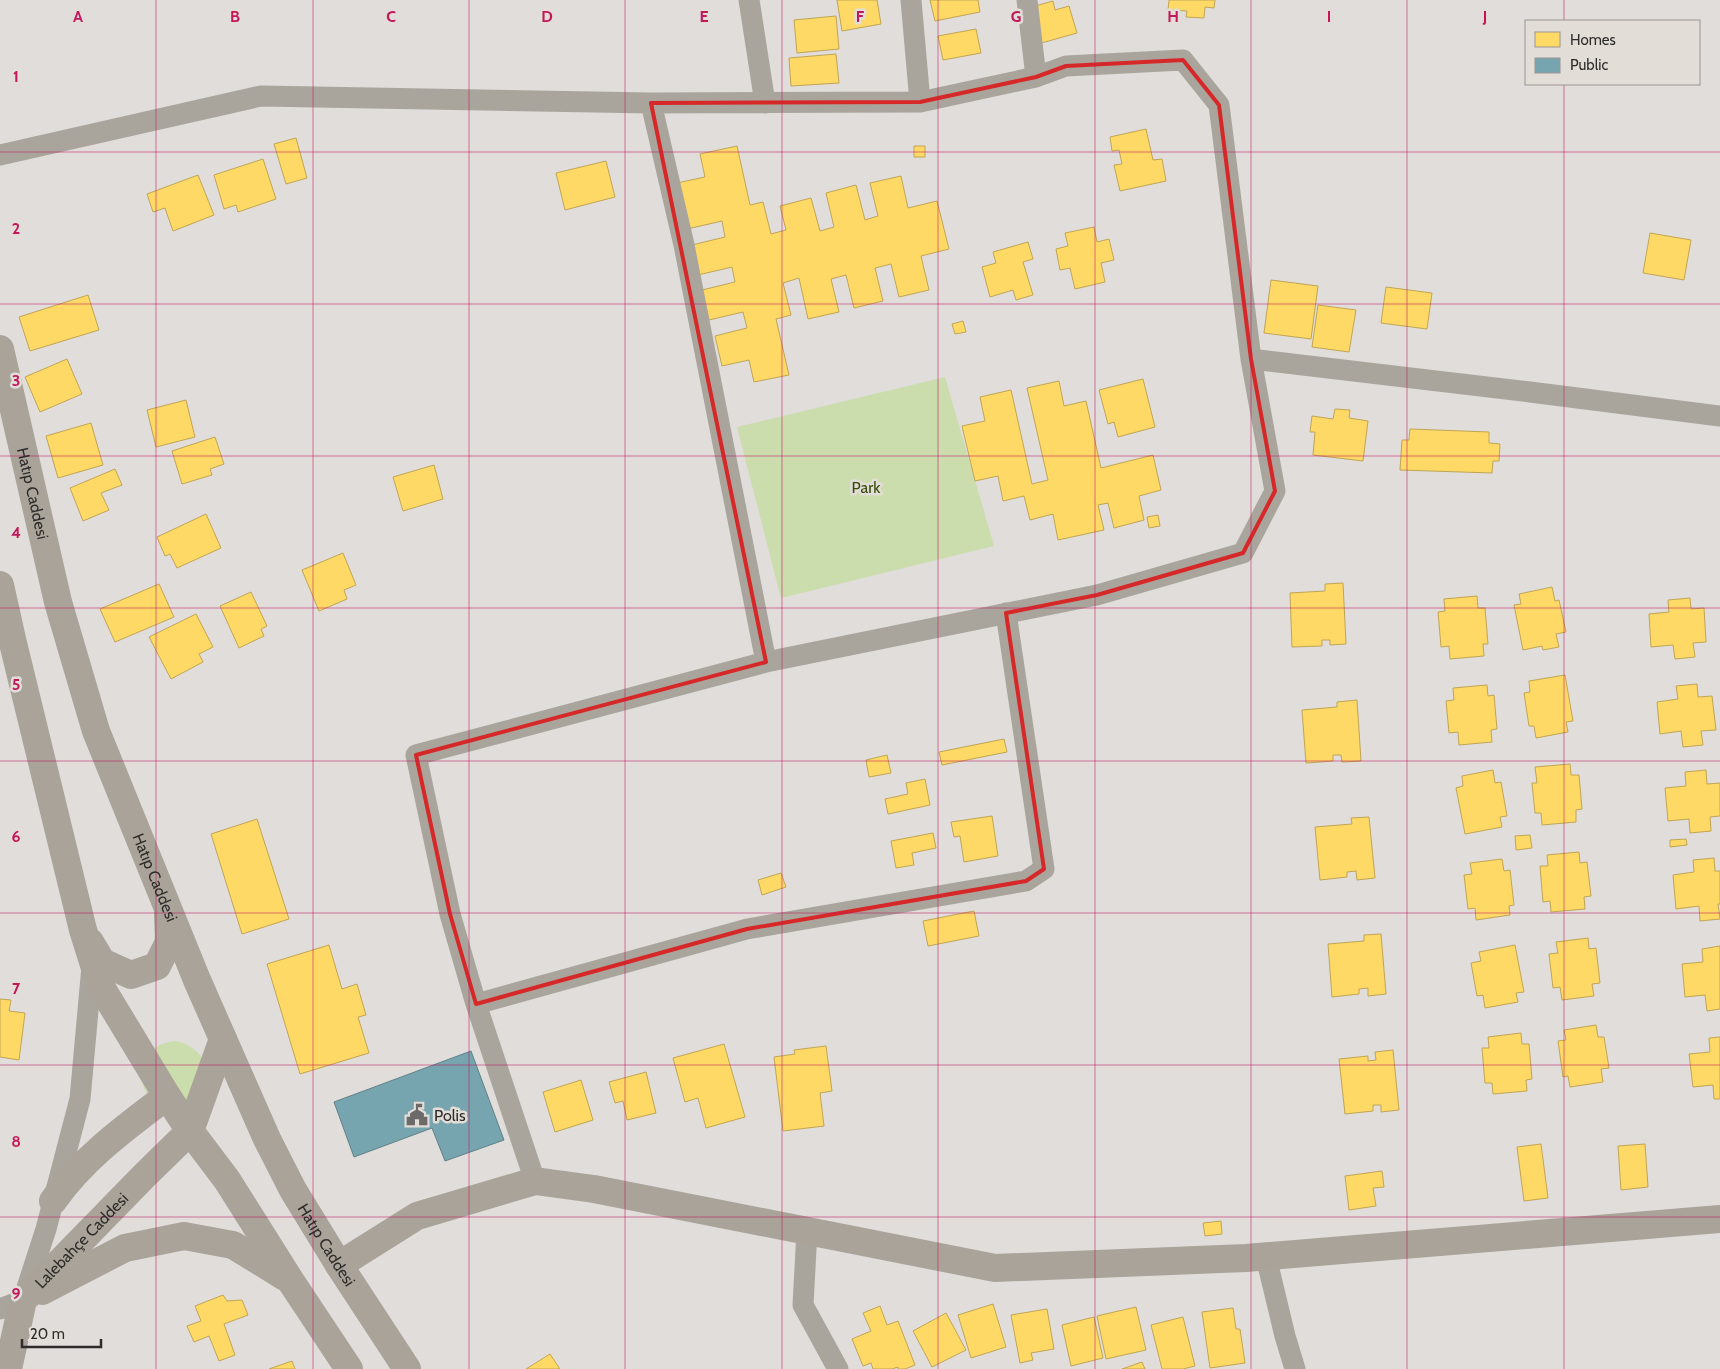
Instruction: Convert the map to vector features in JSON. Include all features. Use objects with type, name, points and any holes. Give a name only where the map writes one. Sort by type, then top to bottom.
[{"type":"main road","name":"Hatıp Caddesi","points":[[0,349],[58,602],[96,731],[223,1039],[267,1139],[293,1190],[407,1369]]},
{"type":"main road","points":[[0,586],[6,642],[83,930],[102,988],[167,1096],[190,1131],[227,1180],[290,1280],[350,1369]]},
{"type":"main road","points":[[83,930],[102,962],[131,975],[157,966],[169,942],[167,905]]},
{"type":"main road","points":[[190,1131],[223,1039]]},
{"type":"main road","points":[[53,1201],[65,1185],[109,1141],[167,1096]]},
{"type":"main road","name":"Lalebahçe Caddesi","points":[[8,1369],[12,1305],[190,1131]]},
{"type":"main road","points":[[339,1265],[417,1216],[535,1182],[594,1190],[995,1268],[1266,1257],[1720,1219]]},
{"type":"main road","points":[[12,1305],[125,1248],[184,1236],[233,1245],[290,1280]]},
{"type":"street","points":[[749,0],[765,103]]},
{"type":"street","points":[[912,0],[920,102]]},
{"type":"street","points":[[1027,0],[1036,77]]},
{"type":"street","points":[[0,155],[261,96],[652,103],[920,102],[1036,77],[1066,66],[1183,60],[1219,105],[1251,359],[1275,491],[1243,553],[1097,595],[766,662],[416,755],[450,914],[476,1004],[535,1182]]},
{"type":"street","points":[[652,103],[686,255],[766,662]]},
{"type":"street","points":[[1251,359],[1720,416]]},
{"type":"street","points":[[476,1004],[747,929],[1026,881],[1044,869],[1006,613]]},
{"type":"street","points":[[12,1305],[46,1229],[80,1099],[93,961]]},
{"type":"street","points":[[807,1231],[803,1305],[838,1369]]},
{"type":"street","points":[[1266,1257],[1292,1368]]},
{"type":"highlighted area","points":[[1183,60],[1219,105],[1251,359],[1275,491],[1243,553],[1097,595],[1006,613],[1044,869],[1026,881],[747,929],[476,1004],[450,914],[416,755],[766,662],[651,103],[920,102],[1036,77],[1066,66]]},
{"type":"green space","name":"Park","points":[[945,377],[994,546],[781,598],[737,427]]},
{"type":"green space","points":[[176,1041],[192,1047],[203,1059],[194,1100],[153,1101],[142,1082],[141,1072],[143,1063],[147,1055],[155,1048],[164,1043]]},
{"type":"building: Homes","points":[[837,0],[877,0],[881,24],[842,31]]},
{"type":"building: Homes","points":[[930,0],[978,0],[980,12],[935,21]]},
{"type":"building: Homes","points":[[1169,0],[1215,0],[1214,8],[1205,7],[1204,18],[1186,17],[1187,11],[1168,10]]},
{"type":"building: Homes","points":[[1053,1],[1055,10],[1069,6],[1077,33],[1038,44],[1028,8]]},
{"type":"building: Homes","points":[[836,16],[839,49],[797,53],[794,20]]},
{"type":"building: Homes","points":[[976,29],[981,53],[943,60],[938,36]]},
{"type":"building: Homes","points":[[836,54],[839,83],[791,86],[789,58]]},
{"type":"building: Homes","points":[[1146,129],[1153,160],[1162,159],[1166,181],[1120,191],[1114,165],[1122,164],[1119,150],[1112,151],[1110,137]]},
{"type":"building: Homes","points":[[296,138],[307,178],[286,184],[274,144]]},
{"type":"building: Homes","points":[[737,146],[750,205],[763,202],[771,234],[786,230],[780,206],[811,198],[820,231],[834,227],[826,193],[856,185],[865,220],[878,216],[870,183],[901,176],[908,208],[937,201],[949,249],[921,256],[929,290],[899,297],[891,264],[875,268],[883,301],[854,308],[846,275],[831,279],[839,312],[808,319],[799,278],[783,283],[791,315],[776,319],[789,375],[754,382],[749,360],[722,366],[715,336],[747,328],[743,312],[709,320],[702,290],[735,282],[732,267],[698,275],[692,245],[725,237],[722,221],[687,229],[677,183],[705,177],[700,154]]},
{"type":"building: Homes","points":[[914,146],[925,146],[925,157],[914,157]]},
{"type":"building: Homes","points":[[263,159],[276,199],[238,212],[236,205],[224,209],[214,175]]},
{"type":"building: Homes","points":[[606,161],[615,197],[565,210],[556,173]]},
{"type":"building: Homes","points":[[198,175],[214,215],[173,231],[165,208],[153,212],[147,194]]},
{"type":"building: Homes","points":[[1094,227],[1097,242],[1109,239],[1114,260],[1101,263],[1105,282],[1075,289],[1070,268],[1060,270],[1056,249],[1068,246],[1065,233]]},
{"type":"building: Homes","points":[[1650,233],[1691,240],[1684,280],[1643,273]]},
{"type":"building: Homes","points":[[1028,242],[1033,259],[1023,262],[1033,295],[1016,300],[1013,290],[990,297],[982,267],[996,263],[993,252]]},
{"type":"building: Homes","points":[[1271,280],[1318,286],[1311,339],[1264,333]]},
{"type":"building: Homes","points":[[1386,287],[1432,293],[1427,329],[1381,323]]},
{"type":"building: Homes","points":[[88,295],[99,330],[30,351],[19,317]]},
{"type":"building: Homes","points":[[1318,305],[1356,310],[1349,352],[1312,347]]},
{"type":"building: Homes","points":[[963,321],[966,332],[955,334],[952,324]]},
{"type":"building: Homes","points":[[67,359],[82,394],[40,412],[25,377]]},
{"type":"building: Homes","points":[[1143,379],[1155,427],[1118,437],[1114,422],[1108,424],[1099,390]]},
{"type":"building: Homes","points":[[1059,381],[1064,406],[1086,401],[1101,468],[1153,455],[1161,490],[1139,496],[1144,520],[1114,528],[1108,503],[1098,505],[1104,530],[1058,540],[1053,514],[1030,520],[1024,496],[1003,501],[998,476],[975,481],[962,426],[985,421],[980,397],[1011,390],[1032,484],[1048,480],[1027,388]]},
{"type":"building: Homes","points":[[186,400],[195,437],[156,447],[147,410]]},
{"type":"building: Homes","points":[[1335,409],[1350,410],[1349,418],[1368,421],[1363,461],[1313,455],[1315,432],[1310,432],[1312,416],[1333,419]]},
{"type":"building: Homes","points":[[91,423],[103,465],[58,478],[46,436]]},
{"type":"building: Homes","points":[[1410,429],[1489,432],[1489,443],[1500,444],[1499,461],[1493,461],[1492,473],[1400,470],[1402,440],[1409,440]]},
{"type":"building: Homes","points":[[215,437],[224,464],[210,469],[212,475],[182,484],[172,451]]},
{"type":"building: Homes","points":[[434,465],[443,499],[403,511],[393,477]]},
{"type":"building: Homes","points":[[115,469],[122,485],[101,493],[109,510],[83,521],[70,488]]},
{"type":"building: Homes","points":[[206,514],[221,548],[177,568],[170,554],[165,556],[157,537]]},
{"type":"building: Homes","points":[[1158,515],[1160,526],[1149,528],[1147,517]]},
{"type":"building: Homes","points":[[343,553],[356,585],[344,590],[347,599],[319,611],[302,570]]},
{"type":"building: Homes","points":[[1343,583],[1346,644],[1330,645],[1330,640],[1322,640],[1322,646],[1292,647],[1290,593],[1325,591],[1325,584]]},
{"type":"building: Homes","points":[[159,584],[174,617],[115,642],[100,609]]},
{"type":"building: Homes","points":[[1552,587],[1555,601],[1559,600],[1566,632],[1556,634],[1559,647],[1543,650],[1542,646],[1523,650],[1514,605],[1521,604],[1519,594]]},
{"type":"building: Homes","points":[[251,592],[267,626],[261,629],[264,636],[239,648],[220,606]]},
{"type":"building: Homes","points":[[1477,596],[1478,608],[1485,608],[1488,644],[1483,644],[1484,656],[1450,659],[1449,646],[1441,647],[1438,612],[1445,611],[1444,599]]},
{"type":"building: Homes","points":[[1690,598],[1691,609],[1704,608],[1706,642],[1693,643],[1695,657],[1675,659],[1673,645],[1651,647],[1649,614],[1669,612],[1668,600]]},
{"type":"building: Homes","points":[[196,614],[213,647],[199,654],[203,662],[171,679],[149,637]]},
{"type":"building: Homes","points":[[1565,675],[1573,721],[1566,722],[1568,732],[1536,738],[1534,726],[1529,726],[1524,693],[1530,692],[1529,681]]},
{"type":"building: Homes","points":[[1697,684],[1698,697],[1712,696],[1716,730],[1701,731],[1703,745],[1683,747],[1681,731],[1660,734],[1657,702],[1678,699],[1676,686]]},
{"type":"building: Homes","points":[[1487,685],[1488,696],[1494,695],[1497,729],[1491,730],[1492,742],[1459,745],[1458,732],[1449,733],[1446,701],[1454,700],[1453,688]]},
{"type":"building: Homes","points":[[1357,700],[1361,761],[1342,762],[1341,755],[1333,755],[1333,761],[1306,763],[1302,710],[1337,707],[1337,702]]},
{"type":"building: Homes","points":[[1004,739],[1007,752],[942,765],[939,752]]},
{"type":"building: Homes","points":[[887,755],[891,773],[869,777],[866,760]]},
{"type":"building: Homes","points":[[1570,764],[1571,775],[1579,775],[1582,809],[1576,810],[1576,822],[1542,825],[1541,813],[1535,813],[1532,783],[1537,783],[1535,767]]},
{"type":"building: Homes","points":[[1493,770],[1495,783],[1501,782],[1507,816],[1500,817],[1502,827],[1465,834],[1456,788],[1463,786],[1462,776]]},
{"type":"building: Homes","points":[[1706,770],[1707,784],[1720,783],[1720,816],[1710,817],[1711,831],[1690,833],[1689,819],[1668,821],[1665,788],[1686,786],[1685,772]]},
{"type":"building: Homes","points":[[925,779],[930,805],[888,814],[885,799],[908,794],[906,783]]},
{"type":"building: Homes","points":[[992,816],[998,856],[964,862],[960,836],[954,837],[951,822]]},
{"type":"building: Homes","points":[[1369,817],[1375,878],[1357,880],[1356,871],[1347,872],[1347,877],[1320,880],[1315,827],[1352,824],[1351,818]]},
{"type":"building: Homes","points":[[257,819],[289,919],[242,934],[211,834]]},
{"type":"building: Homes","points":[[933,833],[936,848],[912,853],[914,865],[896,868],[891,841]]},
{"type":"building: Homes","points":[[1530,835],[1532,848],[1516,850],[1515,836]]},
{"type":"building: Homes","points":[[1686,839],[1687,845],[1670,847],[1670,840]]},
{"type":"building: Homes","points":[[1579,852],[1580,863],[1587,862],[1591,896],[1584,897],[1585,909],[1551,912],[1550,901],[1543,902],[1540,866],[1548,866],[1547,855]]},
{"type":"building: Homes","points":[[1714,858],[1715,871],[1720,871],[1720,904],[1718,904],[1720,919],[1700,921],[1699,906],[1676,909],[1673,875],[1694,872],[1693,860]]},
{"type":"building: Homes","points":[[1502,859],[1504,871],[1510,870],[1514,905],[1509,906],[1510,915],[1476,920],[1475,908],[1468,909],[1464,875],[1472,874],[1470,863]]},
{"type":"building: Homes","points":[[781,873],[786,887],[762,895],[758,880]]},
{"type":"building: Homes","points":[[974,911],[979,936],[928,946],[923,921]]},
{"type":"building: Homes","points":[[1381,934],[1386,994],[1368,996],[1368,988],[1359,989],[1359,994],[1332,997],[1328,944],[1364,941],[1364,935]]},
{"type":"building: Homes","points":[[1588,938],[1589,949],[1596,948],[1600,983],[1592,984],[1594,996],[1562,1000],[1560,987],[1553,988],[1549,954],[1558,953],[1556,942]]},
{"type":"building: Homes","points":[[329,945],[342,989],[357,984],[366,1015],[358,1017],[369,1053],[300,1074],[267,964]]},
{"type":"building: Homes","points":[[1515,945],[1524,992],[1516,993],[1518,1002],[1485,1008],[1483,995],[1477,996],[1471,963],[1481,961],[1479,952]]},
{"type":"building: Homes","points":[[1720,946],[1720,1009],[1707,1011],[1705,995],[1685,997],[1682,964],[1703,962],[1702,949]]},
{"type":"building: Homes","points":[[0,999],[11,1000],[9,1011],[25,1013],[19,1060],[0,1057]]},
{"type":"building: Homes","points":[[1596,1025],[1598,1037],[1604,1037],[1609,1068],[1601,1069],[1603,1082],[1570,1087],[1568,1076],[1563,1077],[1558,1041],[1566,1040],[1564,1030]]},
{"type":"building: Homes","points":[[1521,1033],[1522,1044],[1529,1044],[1532,1079],[1526,1080],[1527,1091],[1493,1094],[1492,1083],[1485,1083],[1482,1048],[1489,1048],[1488,1037]]},
{"type":"building: Homes","points":[[1720,1037],[1720,1099],[1714,1099],[1713,1085],[1693,1087],[1689,1054],[1710,1052],[1709,1038]]},
{"type":"building: Homes","points":[[724,1044],[745,1117],[706,1128],[698,1098],[685,1102],[673,1058]]},
{"type":"building: Homes","points":[[826,1046],[832,1091],[820,1093],[824,1126],[783,1131],[774,1057],[795,1054],[794,1050]]},
{"type":"building: Homes","points":[[1393,1050],[1399,1110],[1381,1112],[1381,1105],[1373,1105],[1373,1111],[1345,1114],[1339,1059],[1368,1056],[1368,1061],[1376,1060],[1375,1052]]},
{"type":"building: Homes","points":[[646,1072],[656,1113],[627,1120],[623,1101],[615,1103],[609,1082]]},
{"type":"building: Homes","points":[[581,1080],[593,1120],[555,1132],[543,1092]]},
{"type":"building: Homes","points":[[1541,1144],[1548,1198],[1524,1201],[1517,1147]]},
{"type":"building: Homes","points":[[1645,1144],[1648,1187],[1621,1190],[1618,1146]]},
{"type":"building: Homes","points":[[1382,1171],[1384,1187],[1373,1188],[1376,1206],[1349,1210],[1345,1176]]},
{"type":"building: Homes","points":[[1221,1221],[1222,1234],[1205,1236],[1203,1223]]},
{"type":"building: Homes","points":[[223,1295],[227,1301],[242,1300],[248,1315],[224,1324],[235,1355],[219,1361],[209,1336],[194,1342],[187,1326],[201,1321],[195,1306]]},
{"type":"building: Homes","points":[[993,1304],[1006,1347],[971,1358],[958,1315]]},
{"type":"building: Homes","points":[[880,1306],[887,1325],[898,1321],[915,1365],[905,1369],[898,1369],[898,1367],[892,1369],[873,1369],[871,1363],[863,1366],[852,1339],[871,1331],[863,1313]]},
{"type":"building: Homes","points":[[1136,1307],[1146,1350],[1106,1359],[1097,1316]]},
{"type":"building: Homes","points":[[1233,1308],[1236,1329],[1240,1329],[1245,1363],[1210,1368],[1202,1312]]},
{"type":"building: Homes","points":[[1047,1309],[1054,1349],[1031,1353],[1033,1360],[1020,1363],[1011,1315]]},
{"type":"building: Homes","points":[[946,1313],[966,1350],[932,1367],[913,1331]]},
{"type":"building: Homes","points":[[1094,1317],[1103,1358],[1071,1366],[1062,1325]]},
{"type":"building: Homes","points":[[1183,1317],[1195,1366],[1183,1369],[1162,1369],[1151,1325]]},
{"type":"building: Homes","points":[[550,1354],[560,1369],[526,1369]]},
{"type":"building: Homes","points":[[292,1361],[295,1369],[269,1369]]},
{"type":"building: Homes","points":[[1142,1362],[1145,1369],[1122,1369]]},
{"type":"building: Public","name":"Polis","points":[[471,1051],[504,1140],[445,1161],[432,1128],[354,1157],[334,1102]]},
{"type":"place","name":"Polis","points":[[417,1115]]}]
